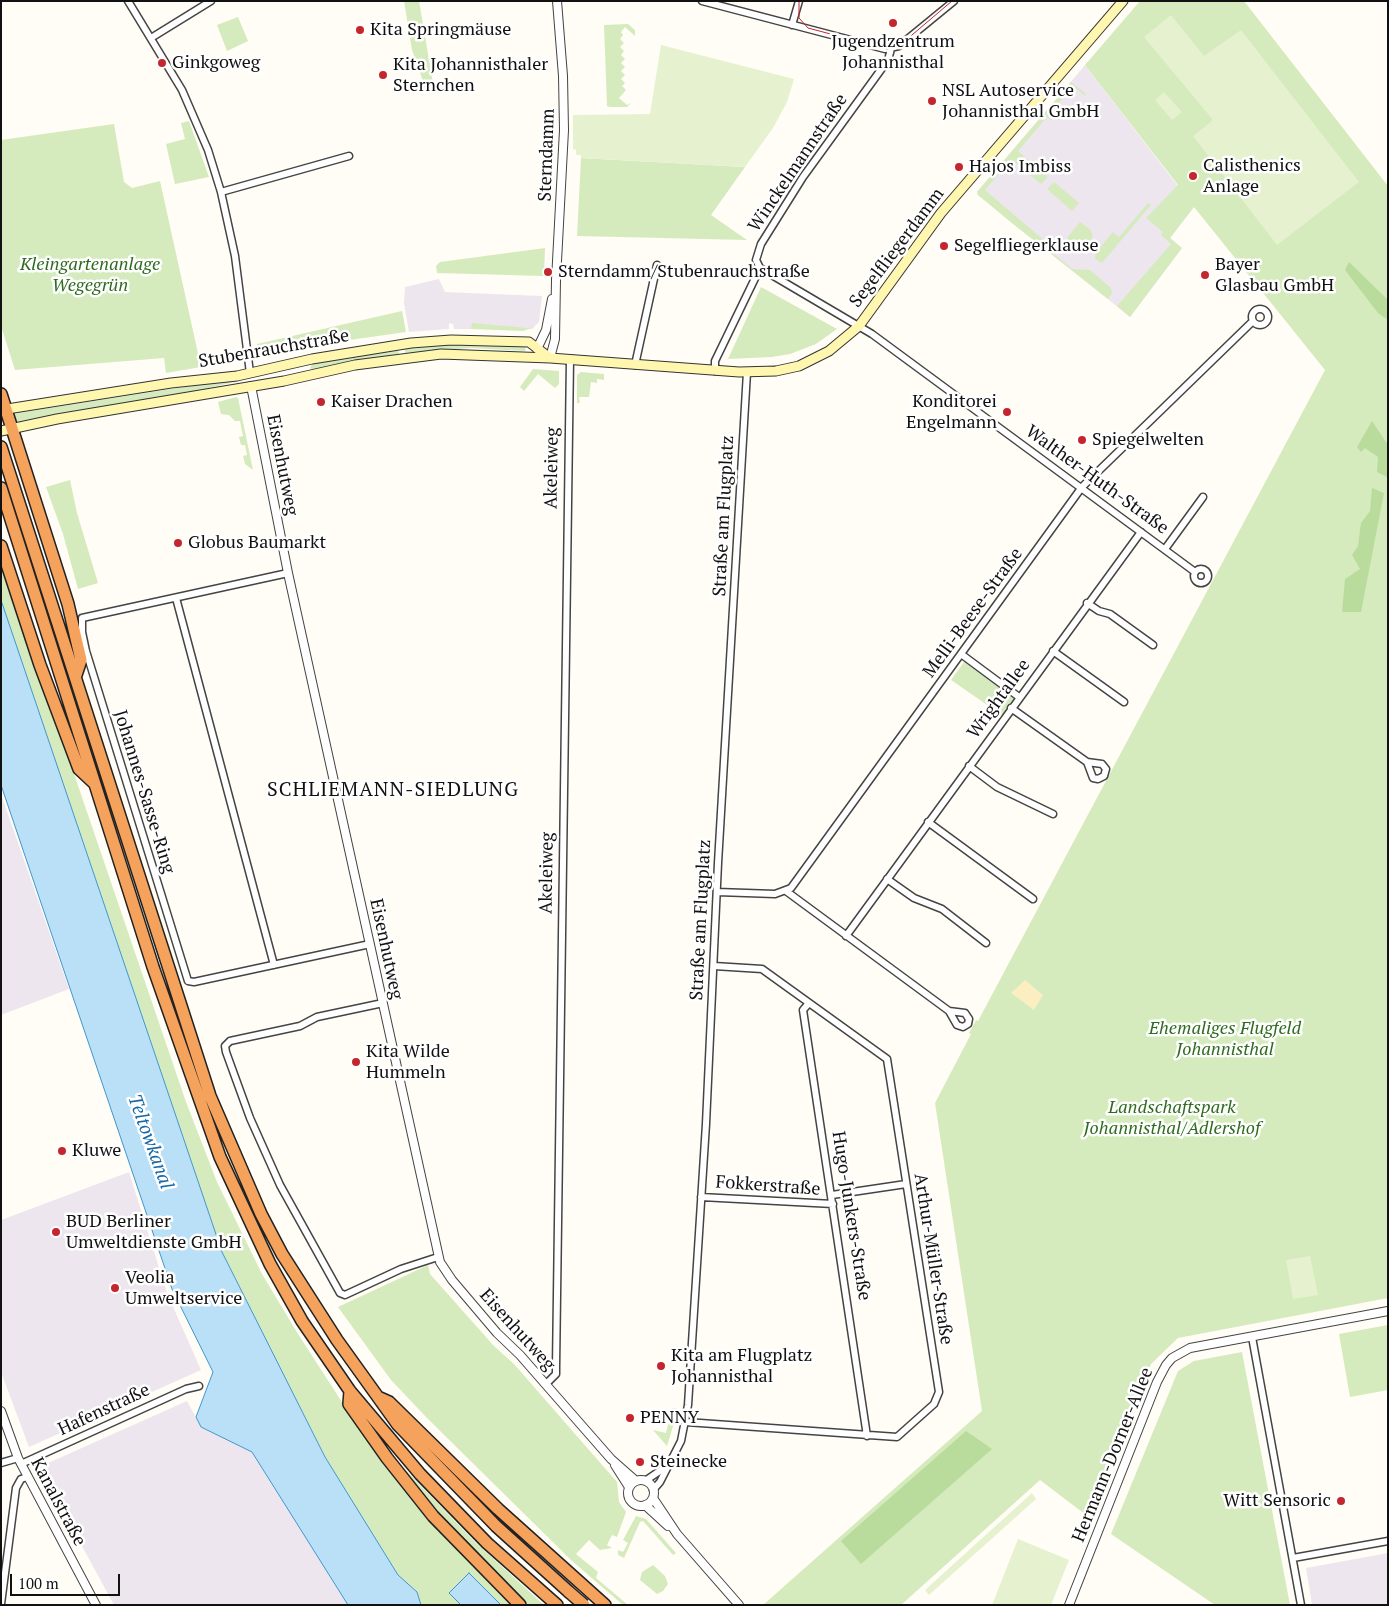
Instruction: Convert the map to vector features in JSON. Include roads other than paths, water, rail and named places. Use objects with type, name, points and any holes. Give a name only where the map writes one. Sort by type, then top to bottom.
[{"type":"highway","points":[[1,394],[7,430],[68,604],[81,660],[76,675]]},
{"type":"highway","points":[[1,447],[76,675],[210,1096],[240,1170],[282,1254],[376,1396],[434,1464],[496,1526],[584,1605]]},
{"type":"highway","points":[[1,488],[153,967],[220,1157],[270,1264],[302,1321],[350,1391],[420,1474],[487,1543],[557,1605]]},
{"type":"highway","points":[[1,546],[40,665],[79,770],[96,785]]},
{"type":"highway","points":[[350,1391],[349,1404],[387,1458],[433,1516],[520,1605]]},
{"type":"highway","points":[[376,1396],[389,1402],[505,1516],[604,1605]]},
{"type":"main road","name":"Segelfliegerdamm","points":[[715,371],[747,372],[788,369],[815,360],[846,339],[859,326],[941,213],[1123,1]]},
{"type":"main road","name":"Stubenrauchstraße","points":[[4,409],[250,373],[312,359],[411,343],[451,340],[529,342],[550,358]]},
{"type":"main road","name":"Stubenrauchstraße","points":[[7,430],[57,418],[251,386],[355,365],[441,354],[469,353],[550,358],[715,371]]},
{"type":"main road","points":[[250,373],[251,386]]},
{"type":"street","points":[[128,1],[174,77],[208,150],[221,192],[235,256],[250,373]]},
{"type":"street","points":[[151,38],[211,1]]},
{"type":"street","name":"Sterndamm","points":[[550,358],[555,339],[556,280],[564,130],[557,1]]},
{"type":"street","points":[[702,1],[885,49],[899,46],[954,1]]},
{"type":"street","points":[[792,25],[799,1]]},
{"type":"street","name":"Winckelmannstraße","points":[[715,371],[715,361],[760,268],[756,260],[761,244],[803,177],[888,60],[891,49]]},
{"type":"street","points":[[221,192],[349,156]]},
{"type":"street","points":[[635,365],[657,265]]},
{"type":"street","name":"Walther-Huth-Straße","points":[[760,268],[859,326],[1082,487],[1195,572]]},
{"type":"street","name":"Sterndamm","points":[[537,349],[546,330],[556,280]]},
{"type":"street","name":"Melli-Beese-Straße","points":[[786,891],[795,882],[1082,487],[1253,321]]},
{"type":"street","name":"Akeleiweg","points":[[546,1384],[556,1374],[570,360]]},
{"type":"street","name":"Straße am Flugplatz","points":[[653,1494],[681,1441],[686,1422],[702,1197],[717,892],[747,372]]},
{"type":"street","name":"Eisenhutweg","points":[[251,386],[288,573],[438,1257],[452,1280],[497,1333],[546,1384],[611,1459],[636,1481]]},
{"type":"street","points":[[1165,549],[1203,497]]},
{"type":"street","name":"Wrightallee","points":[[846,936],[1141,532]]},
{"type":"street","name":"Johannes-Sasse-Ring","points":[[288,573],[82,618],[82,632],[86,651],[188,980],[194,982],[370,944]]},
{"type":"street","points":[[176,598],[274,965]]},
{"type":"street","points":[[1088,603],[1099,611],[1110,614],[1153,645]]},
{"type":"street","name":"Wrightallee","points":[[1053,651],[1124,702]]},
{"type":"street","points":[[961,654],[1020,697]]},
{"type":"street","points":[[1011,708],[1086,762]]},
{"type":"street","name":"Wrightallee","points":[[969,766],[997,786],[1053,814]]},
{"type":"street","points":[[928,822],[1033,899]]},
{"type":"street","points":[[887,879],[914,898],[942,909],[986,942]]},
{"type":"street","points":[[717,892],[775,894],[786,891],[950,1011]]},
{"type":"street","name":"Arthur-Müller-Straße","points":[[686,1422],[897,1437],[934,1404],[938,1397],[887,1059],[762,969],[714,966]]},
{"type":"street","points":[[383,1003],[317,1016],[300,1026],[230,1041],[225,1046],[226,1052],[250,1118],[280,1186],[340,1292],[345,1295],[401,1269],[438,1257]]},
{"type":"street","name":"Hugo-Junkers-Straße","points":[[809,1003],[804,1010],[867,1436]]},
{"type":"street","name":"Fokkerstraße","points":[[832,1195],[906,1184]]},
{"type":"street","name":"Fokkerstraße","points":[[702,1197],[834,1204]]},
{"type":"street","name":"Hermann-Dorner-Allee","points":[[1070,1605],[1166,1365],[1176,1355],[1190,1348],[1388,1311]]},
{"type":"street","points":[[1252,1337],[1301,1605]]},
{"type":"street","name":"Hafenstraße","points":[[1,1463],[19,1461],[186,1389],[200,1386]]},
{"type":"street","name":"Kanalstraße","points":[[1,1411],[19,1461],[96,1605]]},
{"type":"street","name":"Eisenhutweg","points":[[611,1459],[629,1487],[628,1494],[630,1500],[636,1505],[645,1505],[677,1534],[739,1605]]},
{"type":"street","name":"Straße am Flugplatz","points":[[646,1481],[668,1466]]},
{"type":"street","points":[[1,1604],[16,1488],[21,1479],[27,1477]]},
{"type":"street","points":[[629,1487],[636,1481],[646,1481]]},
{"type":"street","name":"Eisenhutweg","points":[[646,1481],[677,1534]]},
{"type":"street","points":[[645,1505],[653,1494]]},
{"type":"street","points":[[1293,1558],[1388,1541]]},
{"type":"water","name":"Teltowkanal","points":[[1,600],[222,1252],[325,1457],[398,1575],[417,1592],[421,1605],[348,1605],[252,1452],[201,1427],[196,1417],[213,1372],[172,1289],[1,785]]},
{"type":"water","points":[[469,1573],[501,1605],[461,1605],[449,1593]]},
{"type":"tram line","points":[[799,1],[799,18],[808,28],[887,49],[899,46],[952,1]]},
{"type":"place","name":"Jugendzentrum Johannisthal","points":[[893,23]]},
{"type":"place","name":"Kita Springmäuse","points":[[360,30]]},
{"type":"place","name":"Ginkgoweg","points":[[162,63]]},
{"type":"place","name":"Kita Johannisthaler Sternchen","points":[[383,75]]},
{"type":"place","name":"NSL Autoservice Johannisthal GmbH","points":[[932,101]]},
{"type":"place","name":"Hajos Imbiss","points":[[959,167]]},
{"type":"place","name":"Calisthenics Anlage","points":[[1193,176]]},
{"type":"place","name":"Segelfliegerklause","points":[[944,246]]},
{"type":"place","name":"Sterndamm/Stubenrauchstraße","points":[[548,272]]},
{"type":"place","name":"Bayer Glasbau GmbH","points":[[1205,275]]},
{"type":"place","name":"Kaiser Drachen","points":[[321,402]]},
{"type":"place","name":"Konditorei Engelmann","points":[[1007,412]]},
{"type":"place","name":"Spiegelwelten","points":[[1082,440]]},
{"type":"place","name":"Globus Baumarkt","points":[[178,543]]},
{"type":"place","name":"Kita Wilde Hummeln","points":[[356,1062]]},
{"type":"place","name":"Kluwe","points":[[62,1151]]},
{"type":"place","name":"BUD Berliner Umweltdienste GmbH","points":[[56,1232]]},
{"type":"place","name":"Veolia Umweltservice","points":[[115,1288]]},
{"type":"place","name":"Kita am Flugplatz Johannisthal","points":[[661,1366]]},
{"type":"place","name":"PENNY","points":[[630,1418]]},
{"type":"place","name":"Steinecke","points":[[640,1462]]},
{"type":"place","name":"Witt Sensoric","points":[[1341,1501]]},
{"type":"district","name":"SCHLIEMANN-SIEDLUNG","points":[[393,790]]},
{"type":"park label","name":"Kleingartenanlage Wegegrün","points":[[90,275]]},
{"type":"park label","name":"Ehemaliges Flugfeld Johannisthal","points":[[1225,1039]]},
{"type":"park label","name":"Landschaftspark Johannisthal/Adlershof","points":[[1172,1118]]}]
